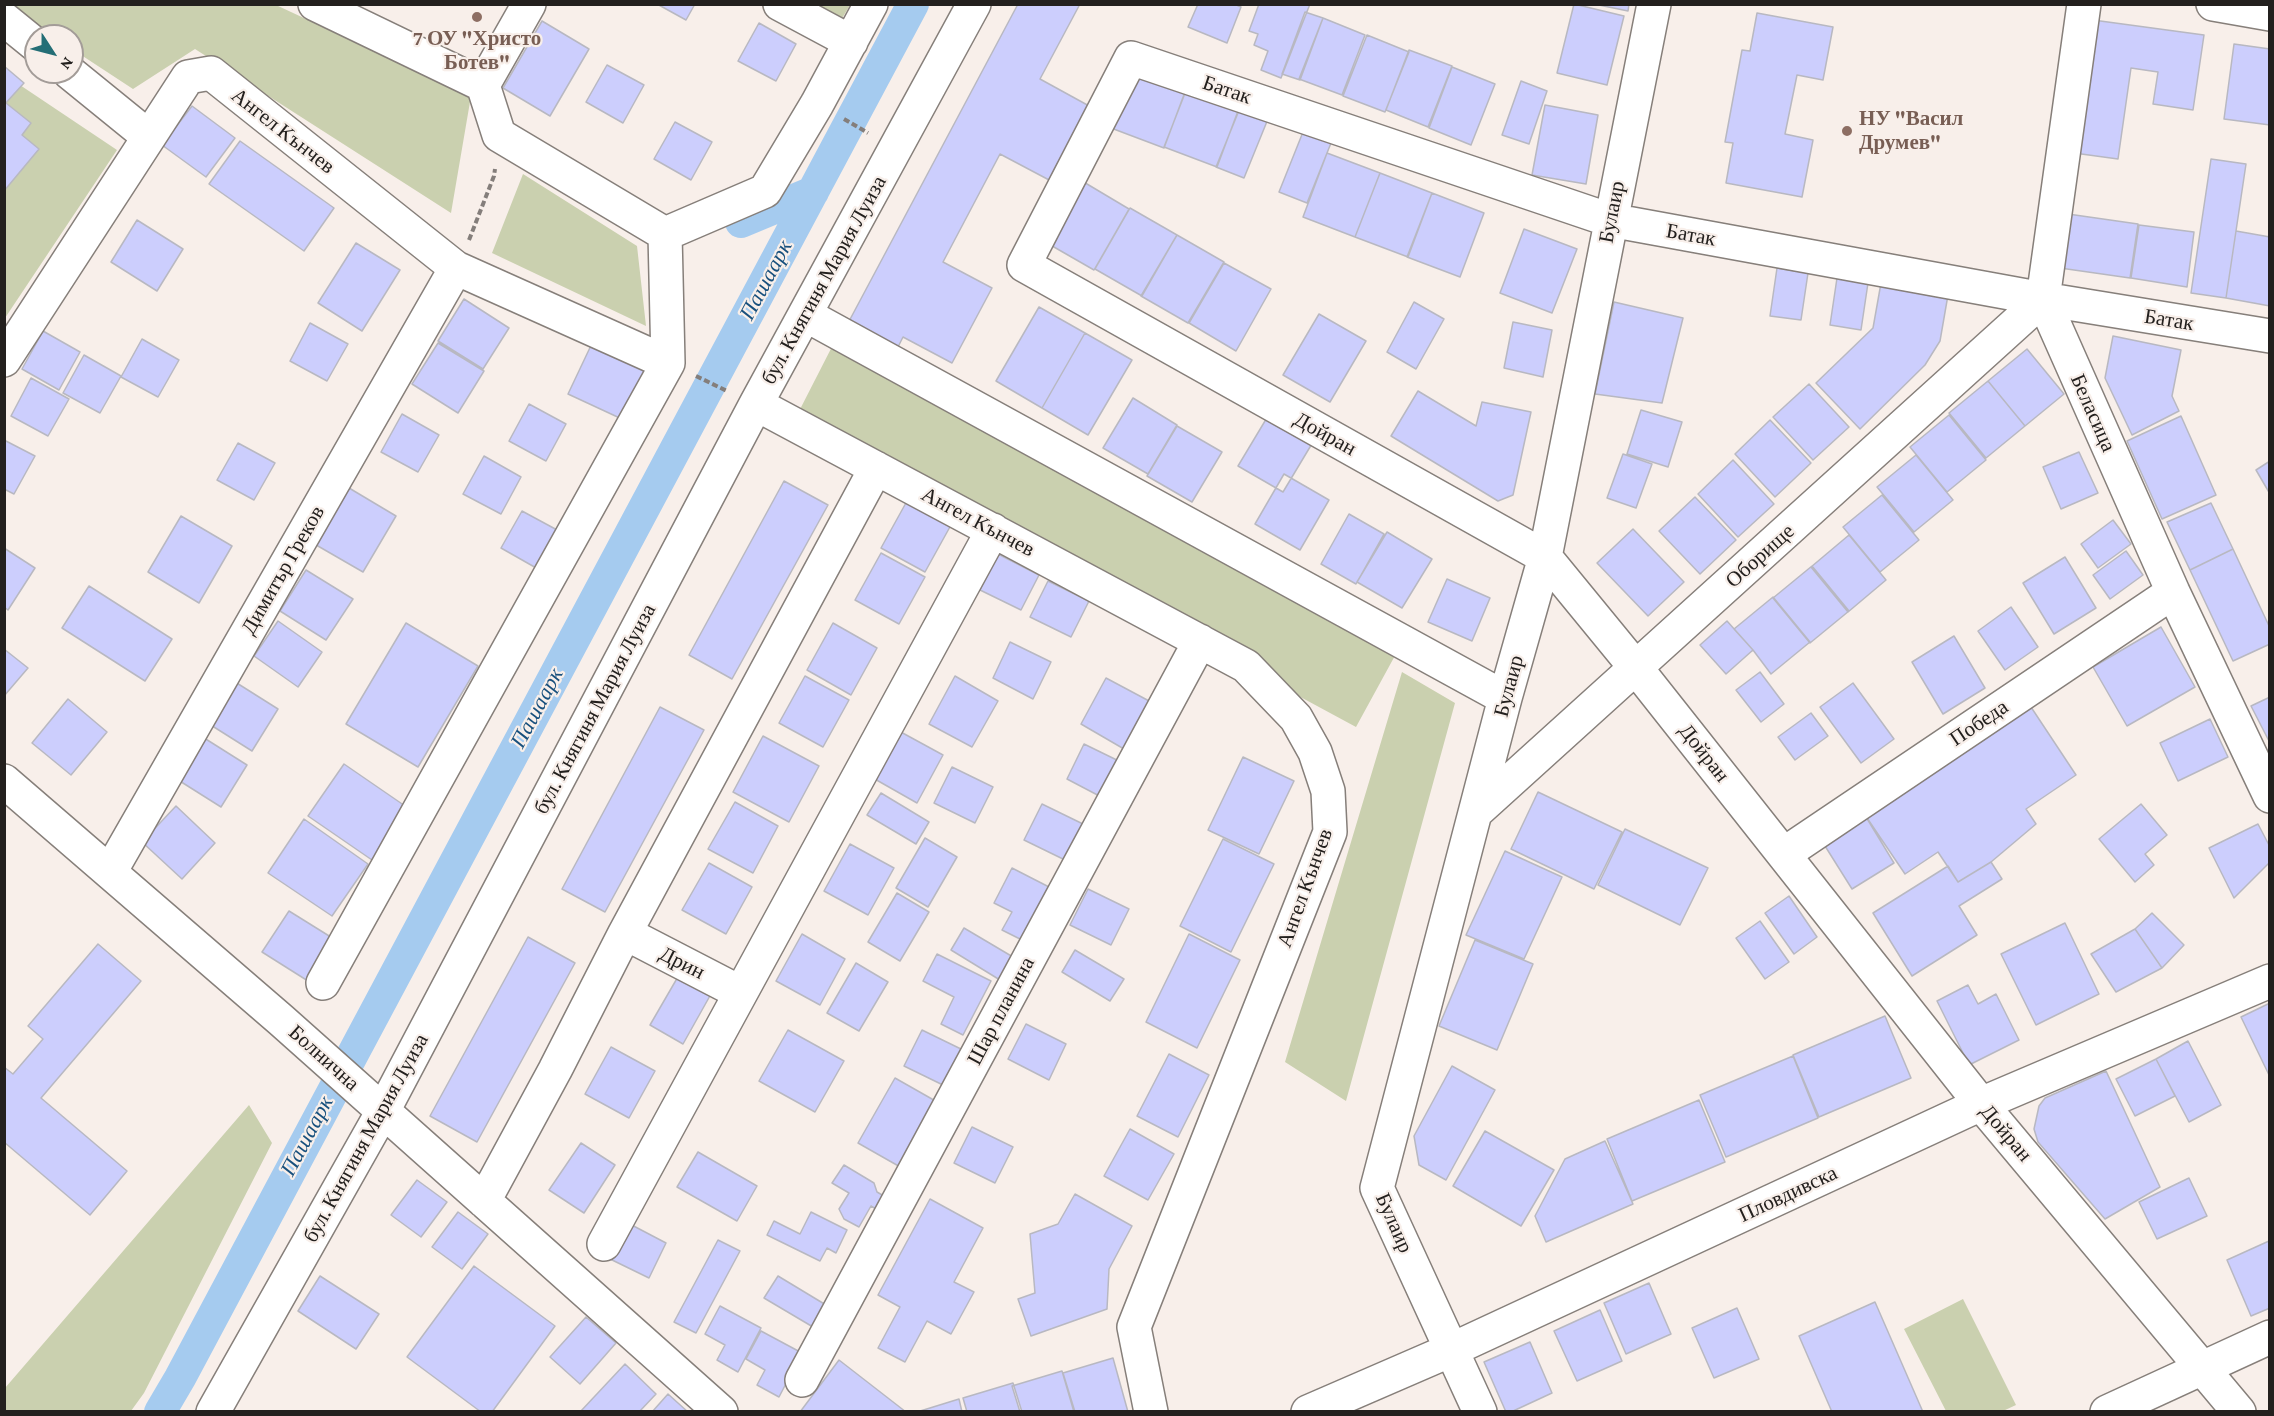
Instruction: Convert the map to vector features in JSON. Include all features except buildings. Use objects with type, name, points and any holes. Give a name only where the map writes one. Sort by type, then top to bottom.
[{"type":"street","points":[[315,4],[483,84],[500,135],[665,234]]},
{"type":"street","points":[[483,84],[529,4]]},
{"type":"street","points":[[780,4],[850,42]]},
{"type":"street","points":[[665,234],[765,191],[871,4]]},
{"type":"street","name":"бул. Княгиня Мария Луиза","points":[[213,1412],[383,1111],[756,404],[974,4]]},
{"type":"street","name":"Булаир","points":[[1480,1412],[1377,1188],[1505,698],[1545,557],[1654,4]]},
{"type":"street","points":[[2043,299],[2085,4]]},
{"type":"street","points":[[2213,4],[2266,11]]},
{"type":"street","points":[[4,19],[24,35]]},
{"type":"street","name":"Батак","points":[[1024,265],[1131,58],[1610,220],[2043,299],[2270,336]]},
{"type":"street","name":"Ангел Кънчев","points":[[4,360],[188,77],[211,73],[456,268],[677,368]]},
{"type":"street","points":[[84,84],[149,137]]},
{"type":"street","points":[[323,983],[677,368],[665,234]]},
{"type":"street","name":"Дойран","points":[[1024,265],[1545,557],[1636,668],[1981,1104],[2239,1412]]},
{"type":"street","name":"Димитър Греков","points":[[110,872],[456,268]]},
{"type":"street","name":"Беласица","points":[[2043,299],[2174,592],[2270,796]]},
{"type":"street","name":"Оборище","points":[[1476,812],[2043,299]]},
{"type":"street","points":[[806,315],[1505,698]]},
{"type":"street","name":"Ангел Кънчев","points":[[756,404],[1246,666],[1296,718],[1315,752],[1328,791],[1330,832],[1134,1327],[1151,1412]]},
{"type":"street","points":[[484,1201],[555,1070],[625,933],[876,468]]},
{"type":"street","points":[[604,1244],[739,992],[993,530]]},
{"type":"street","name":"Победа","points":[[1784,854],[2174,592]]},
{"type":"street","name":"Шар планина","points":[[802,1380],[1200,641]]},
{"type":"street","name":"Болнична","points":[[4,781],[352,1083],[721,1412]]},
{"type":"street","name":"Дрин","points":[[625,933],[739,992]]},
{"type":"street","name":"Пловдивска","points":[[1308,1412],[1451,1350],[1981,1104],[2270,981]]},
{"type":"street","points":[[2107,1412],[2270,1337]]},
{"type":"path","points":[[456,268],[476,226],[494,176],[500,135]]},
{"type":"path","points":[[677,368],[726,390]]},
{"type":"green space","points":[[4,5],[276,5],[471,96],[451,213],[195,49],[133,89],[84,57],[84,24],[33,24]]},
{"type":"green space","points":[[815,5],[850,5],[841,20]]},
{"type":"green space","points":[[5,75],[117,150],[5,318]]},
{"type":"green space","points":[[523,174],[637,246],[646,326],[492,253]]},
{"type":"green space","points":[[839,333],[1403,641],[1356,727],[793,423]]},
{"type":"green space","points":[[1402,672],[1455,703],[1346,1101],[1285,1062]]},
{"type":"green space","points":[[249,1105],[272,1143],[144,1393],[131,1411],[5,1411],[5,1388]]},
{"type":"green space","points":[[1963,1299],[2016,1405],[2003,1411],[1946,1411],[1904,1329]]},
{"type":"waterway","name":"Пашаарк","points":[[160,1412],[913,4]]},
{"type":"waterway","points":[[741,222],[813,192]]},
{"type":"place","name":"7 ОУ \"Христо Ботев\"","points":[[477,17]]},
{"type":"place","name":"НУ \"Васил Друмев\"","points":[[1847,131]]}]
